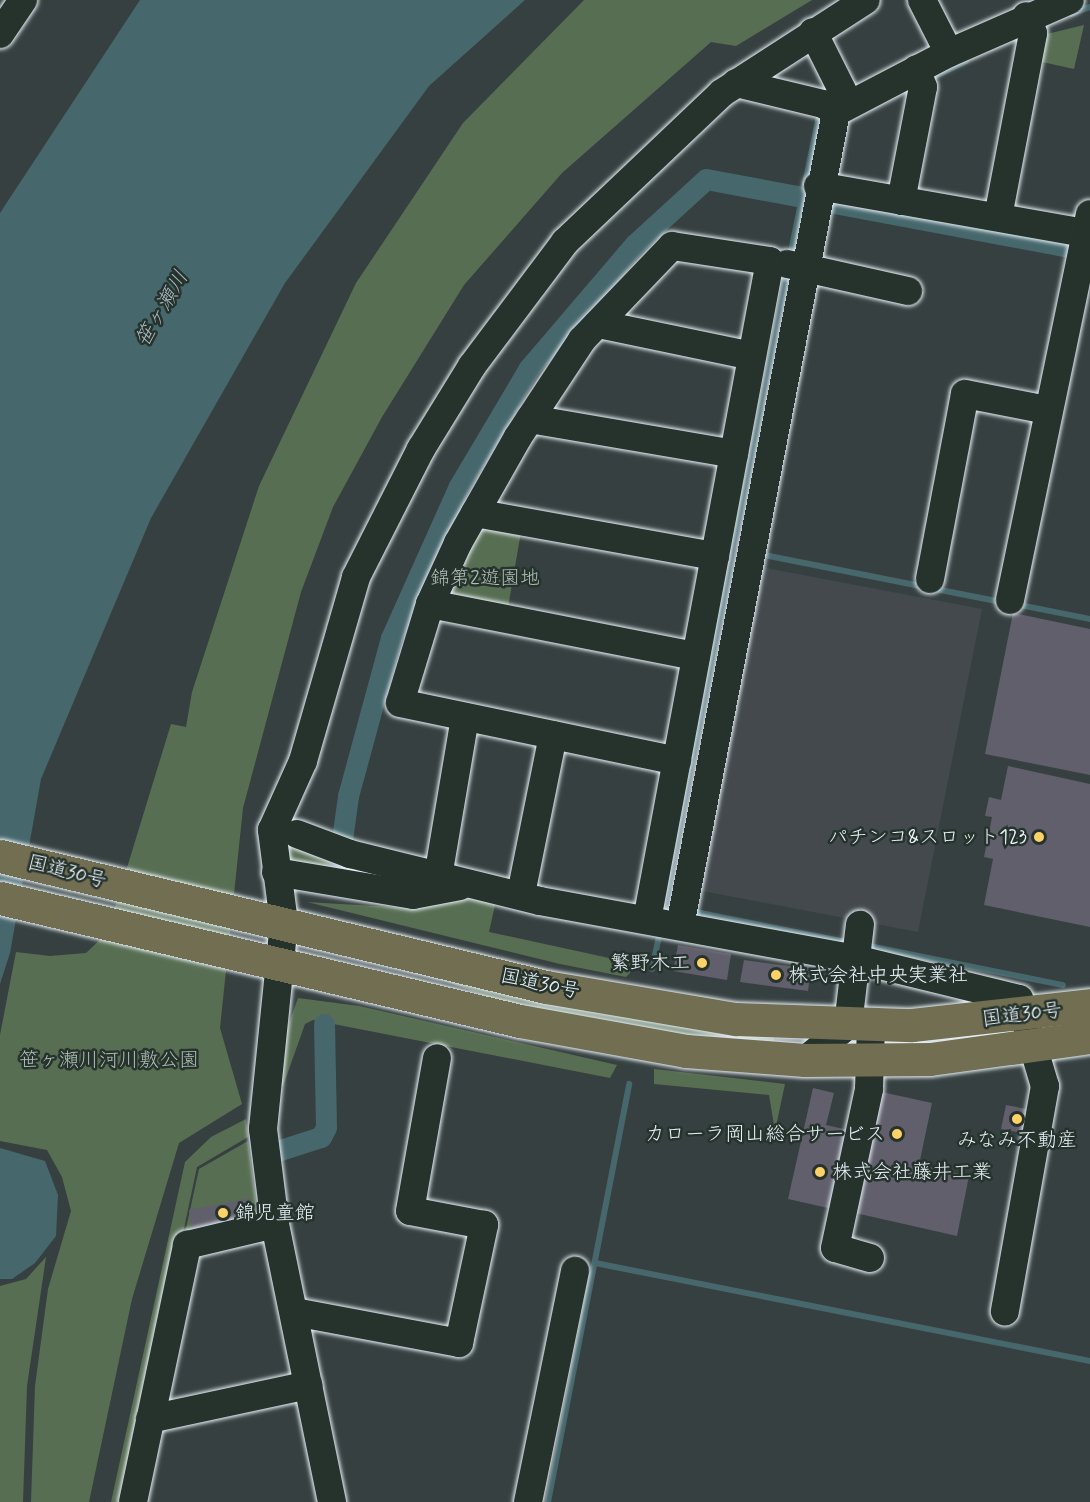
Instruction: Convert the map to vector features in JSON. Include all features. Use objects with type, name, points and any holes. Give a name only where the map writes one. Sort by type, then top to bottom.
[{"type":"highway","name":"国道30号","points":[[0,856],[627,1002],[865,1039],[1048,1036],[1090,1005]]},
{"type":"highway","name":"国道30号","points":[[0,898],[267,961],[627,1041],[686,1051],[804,1060],[865,1039]]},
{"type":"street","points":[[0,34],[23,0]]},
{"type":"street","points":[[326,1501],[295,1312],[264,1166],[267,961],[276,872],[272,830],[303,760],[356,577],[421,449],[472,366],[562,245],[736,83],[866,0]]},
{"type":"street","points":[[921,0],[949,53]]},
{"type":"street","points":[[736,83],[843,108],[920,78],[949,53],[1041,14]]},
{"type":"street","points":[[998,217],[1041,14]]},
{"type":"street","points":[[669,919],[677,761],[752,356],[817,196],[843,108],[813,32]]},
{"type":"street","points":[[901,201],[920,78]]},
{"type":"street","points":[[817,196],[901,201],[998,217],[1085,236],[1047,410],[1010,600]]},
{"type":"street","points":[[677,761],[400,703],[430,604],[475,513],[530,419],[598,324],[672,246],[788,264],[908,291]]},
{"type":"street","points":[[669,919],[788,264]]},
{"type":"street","points":[[598,324],[752,356]]},
{"type":"street","points":[[930,579],[965,394],[1047,410]]},
{"type":"street","points":[[530,419],[734,454]]},
{"type":"street","points":[[475,513],[715,556]]},
{"type":"street","points":[[430,604],[696,656]]},
{"type":"street","points":[[438,877],[465,717]]},
{"type":"street","points":[[521,894],[553,735]]},
{"type":"street","points":[[297,834],[340,851],[438,877],[521,894],[669,919],[858,943],[1019,999],[1048,1036],[1044,1086],[1005,1311]]},
{"type":"street","points":[[276,872],[413,894],[471,884]]},
{"type":"street","points":[[858,943],[865,1039],[835,1248],[870,1258]]},
{"type":"street","points":[[295,1312],[459,1343],[484,1225],[410,1210],[437,1058]]},
{"type":"street","points":[[133,1502],[187,1245],[275,1224]]},
{"type":"street","points":[[528,1502],[575,1271]]},
{"type":"street","points":[[150,1419],[308,1385]]},
{"type":"shaded area","points":[[761,567],[982,609],[918,932],[697,890]]},
{"type":"green space","name":"笹ヶ瀬川河川敷公園","points":[[584,0],[812,0],[736,46],[711,42],[562,173],[464,285],[382,417],[333,507],[301,592],[243,808],[220,1028],[242,1104],[179,1143],[132,1299],[89,1502],[31,1502],[35,1386],[48,1289],[71,1211],[62,1177],[47,1150],[0,1141],[0,1035],[16,952],[50,956],[86,953],[107,933],[171,724],[186,727],[192,692],[259,486],[356,283],[463,123]]},
{"type":"green space","points":[[1084,25],[1074,69],[1042,62],[1047,34]]},
{"type":"green space","name":"錦第2遊園地","points":[[481,522],[522,526],[507,613],[446,594]]},
{"type":"green space","points":[[293,835],[425,884],[291,862],[282,845]]},
{"type":"green space","points":[[490,895],[497,896],[489,932],[632,963],[630,973],[626,977],[560,964],[307,902],[408,908]]},
{"type":"green space","points":[[342,955],[774,1037],[774,1041],[696,1038],[498,1001],[445,981]]},
{"type":"green space","points":[[298,998],[359,1006],[617,1065],[610,1078],[313,1020],[305,1024],[283,1086],[276,1088],[285,1035]]},
{"type":"green space","points":[[654,1069],[785,1084],[775,1131],[769,1095],[654,1084]]},
{"type":"green space","points":[[246,1119],[248,1137],[197,1167],[126,1502],[111,1502],[185,1162],[211,1137]]},
{"type":"green space","points":[[248,1141],[258,1218],[185,1233],[199,1169]]},
{"type":"green space","points":[[46,1257],[27,1386],[23,1502],[0,1502],[0,1286],[26,1279]]},
{"type":"water","name":"笹ヶ瀬川","points":[[140,0],[525,0],[429,86],[285,283],[151,518],[41,779],[10,953],[0,984],[0,213]]},
{"type":"water","points":[[0,1148],[45,1161],[58,1195],[56,1236],[35,1263],[12,1279],[0,1279]]},
{"type":"building","points":[[1013,613],[1090,629],[1090,775],[985,754]]},
{"type":"building","name":"パチンコ&スロット123","points":[[1008,766],[1090,784],[1090,927],[984,905],[993,859],[984,857],[992,817],[985,816],[989,797],[1001,800]]},
{"type":"building","name":"繁野木工","points":[[678,945],[731,954],[727,980],[673,971]]},
{"type":"building","name":"株式会社中央実業社","points":[[744,960],[811,969],[808,991],[740,982]]},
{"type":"building","name":"株式会社藤井工業","points":[[813,1088],[834,1093],[826,1125],[848,1130],[837,1210],[788,1199]]},
{"type":"building","name":"カローラ岡山総合サービス","points":[[877,1091],[932,1103],[919,1165],[969,1176],[957,1236],[851,1212]]},
{"type":"building","name":"みなみ不動産","points":[[1006,1105],[1032,1110],[1028,1134],[1001,1129]]},
{"type":"building","points":[[250,1198],[253,1217],[192,1229],[189,1210]]},
{"type":"waterway","points":[[1071,14],[1090,7]]},
{"type":"waterway","points":[[929,79],[966,61]]},
{"type":"waterway","points":[[790,256],[819,116]]},
{"type":"waterway","points":[[339,861],[348,796],[391,638],[459,486],[529,368],[635,244],[706,179],[1090,251]]},
{"type":"waterway","points":[[663,916],[787,272]]},
{"type":"waterway","points":[[764,555],[1002,602]]},
{"type":"waterway","points":[[1015,604],[1090,619]]},
{"type":"waterway","points":[[690,911],[851,943]]},
{"type":"waterway","points":[[652,969],[660,932]]},
{"type":"waterway","points":[[864,945],[1063,985]]},
{"type":"waterway","points":[[274,1152],[321,1137],[326,1127],[324,1024]]},
{"type":"waterway","points":[[548,1502],[629,1084]]},
{"type":"waterway","points":[[595,1263],[1090,1361]]},
{"type":"place","name":"パチンコ&スロット123","points":[[1039,837]]},
{"type":"place","name":"繁野木工","points":[[702,963]]},
{"type":"place","name":"株式会社中央実業社","points":[[776,975]]},
{"type":"place","name":"みなみ不動産","points":[[1017,1119]]},
{"type":"place","name":"カローラ岡山総合サービス","points":[[897,1134]]},
{"type":"place","name":"株式会社藤井工業","points":[[820,1172]]},
{"type":"place","name":"錦児童館","points":[[223,1213]]}]
